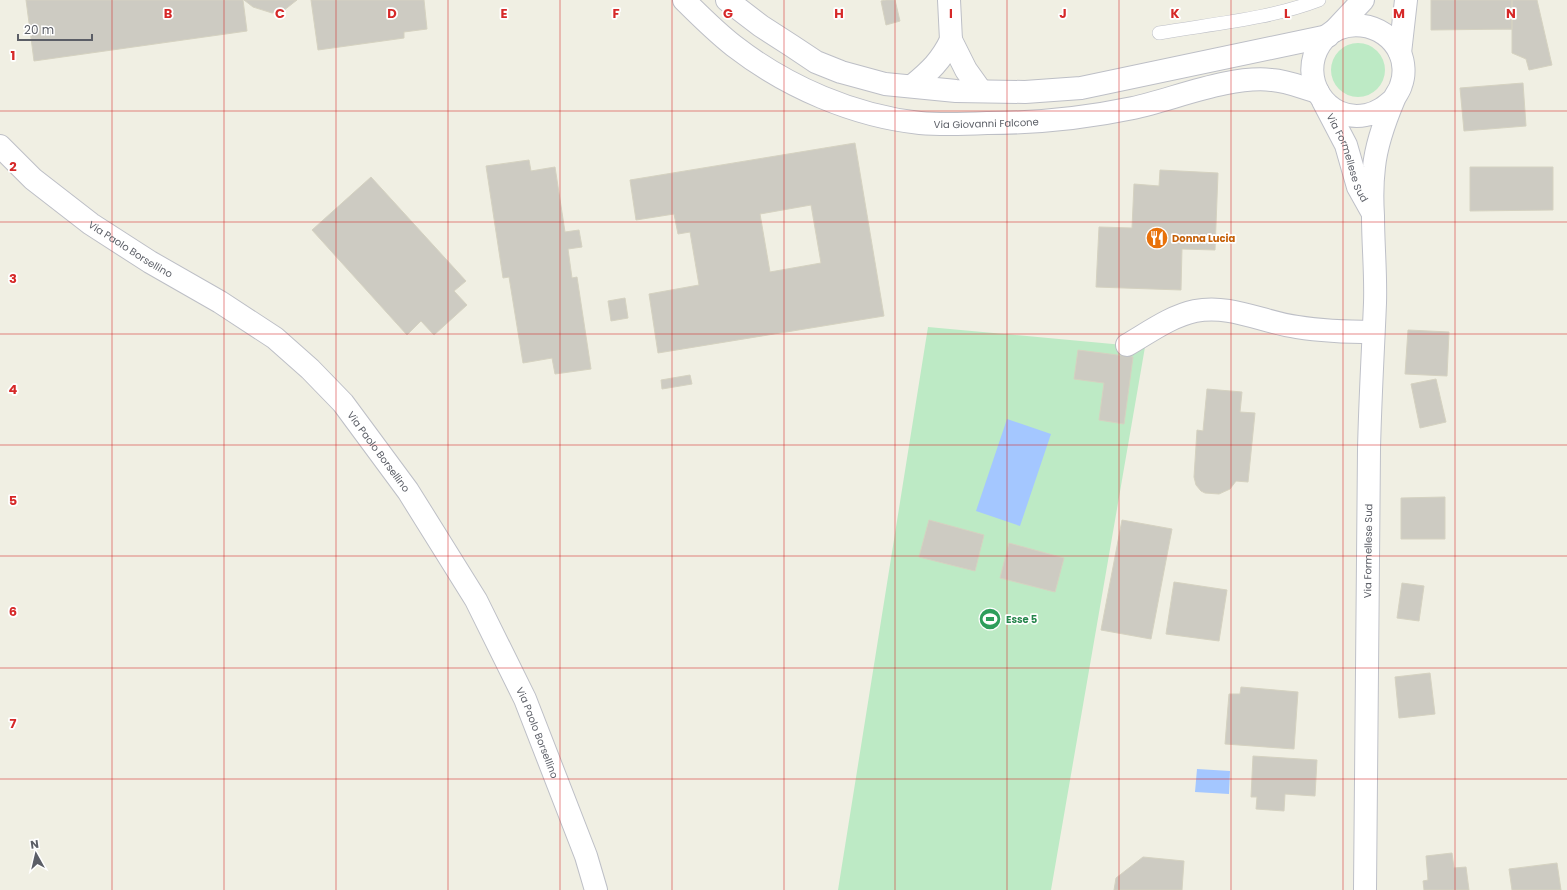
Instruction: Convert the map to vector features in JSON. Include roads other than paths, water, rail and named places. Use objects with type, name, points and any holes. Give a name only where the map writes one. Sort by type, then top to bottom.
[{"type":"street","name":"Via Giovanni Falcone","points":[[684,0],[735,46],[777,74],[815,93],[856,110],[906,121],[950,124],[1038,122],[1072,118],[1129,108],[1228,83],[1253,80],[1278,81],[1320,97]]},
{"type":"street","points":[[727,0],[761,26],[822,64],[841,72],[884,84],[912,86],[935,90],[1025,92],[1081,88],[1331,34],[1348,25],[1364,25],[1379,30],[1392,40],[1400,54],[1404,69],[1401,85],[1394,99],[1382,110],[1367,115],[1351,116],[1336,111],[1320,97],[1315,88],[1312,72],[1314,56],[1321,42],[1331,34],[1363,0]]},
{"type":"street","points":[[949,0],[951,40],[966,70],[981,91]]},
{"type":"street","points":[[1400,54],[1406,0]]},
{"type":"street","points":[[912,86],[933,69],[939,62],[951,40]]},
{"type":"street","name":"Via Formellese Sud","points":[[1320,97],[1346,145],[1358,187],[1372,213]]},
{"type":"street","name":"Via Formellese Sud","points":[[1365,890],[1365,692],[1370,386],[1375,273],[1372,213],[1374,166],[1384,126],[1394,99]]},
{"type":"street","name":"Via Paolo Borsellino","points":[[0,146],[38,183],[90,224],[150,262],[236,312],[274,338],[310,369],[348,409],[408,491],[476,600],[525,699],[586,856],[596,890]]},
{"type":"street","points":[[1127,345],[1180,315],[1205,310],[1234,311],[1279,324],[1315,330],[1373,332]]},
{"type":"lane","points":[[1159,33],[1299,8],[1319,0]]},
{"type":"water","points":[[1007,419],[1051,434],[1020,526],[976,511]]},
{"type":"water","points":[[1197,769],[1230,771],[1229,794],[1195,792]]},
{"type":"place","name":"Donna Lucia","points":[[1157,238]]},
{"type":"place","name":"Esse 5","points":[[990,619]]}]
